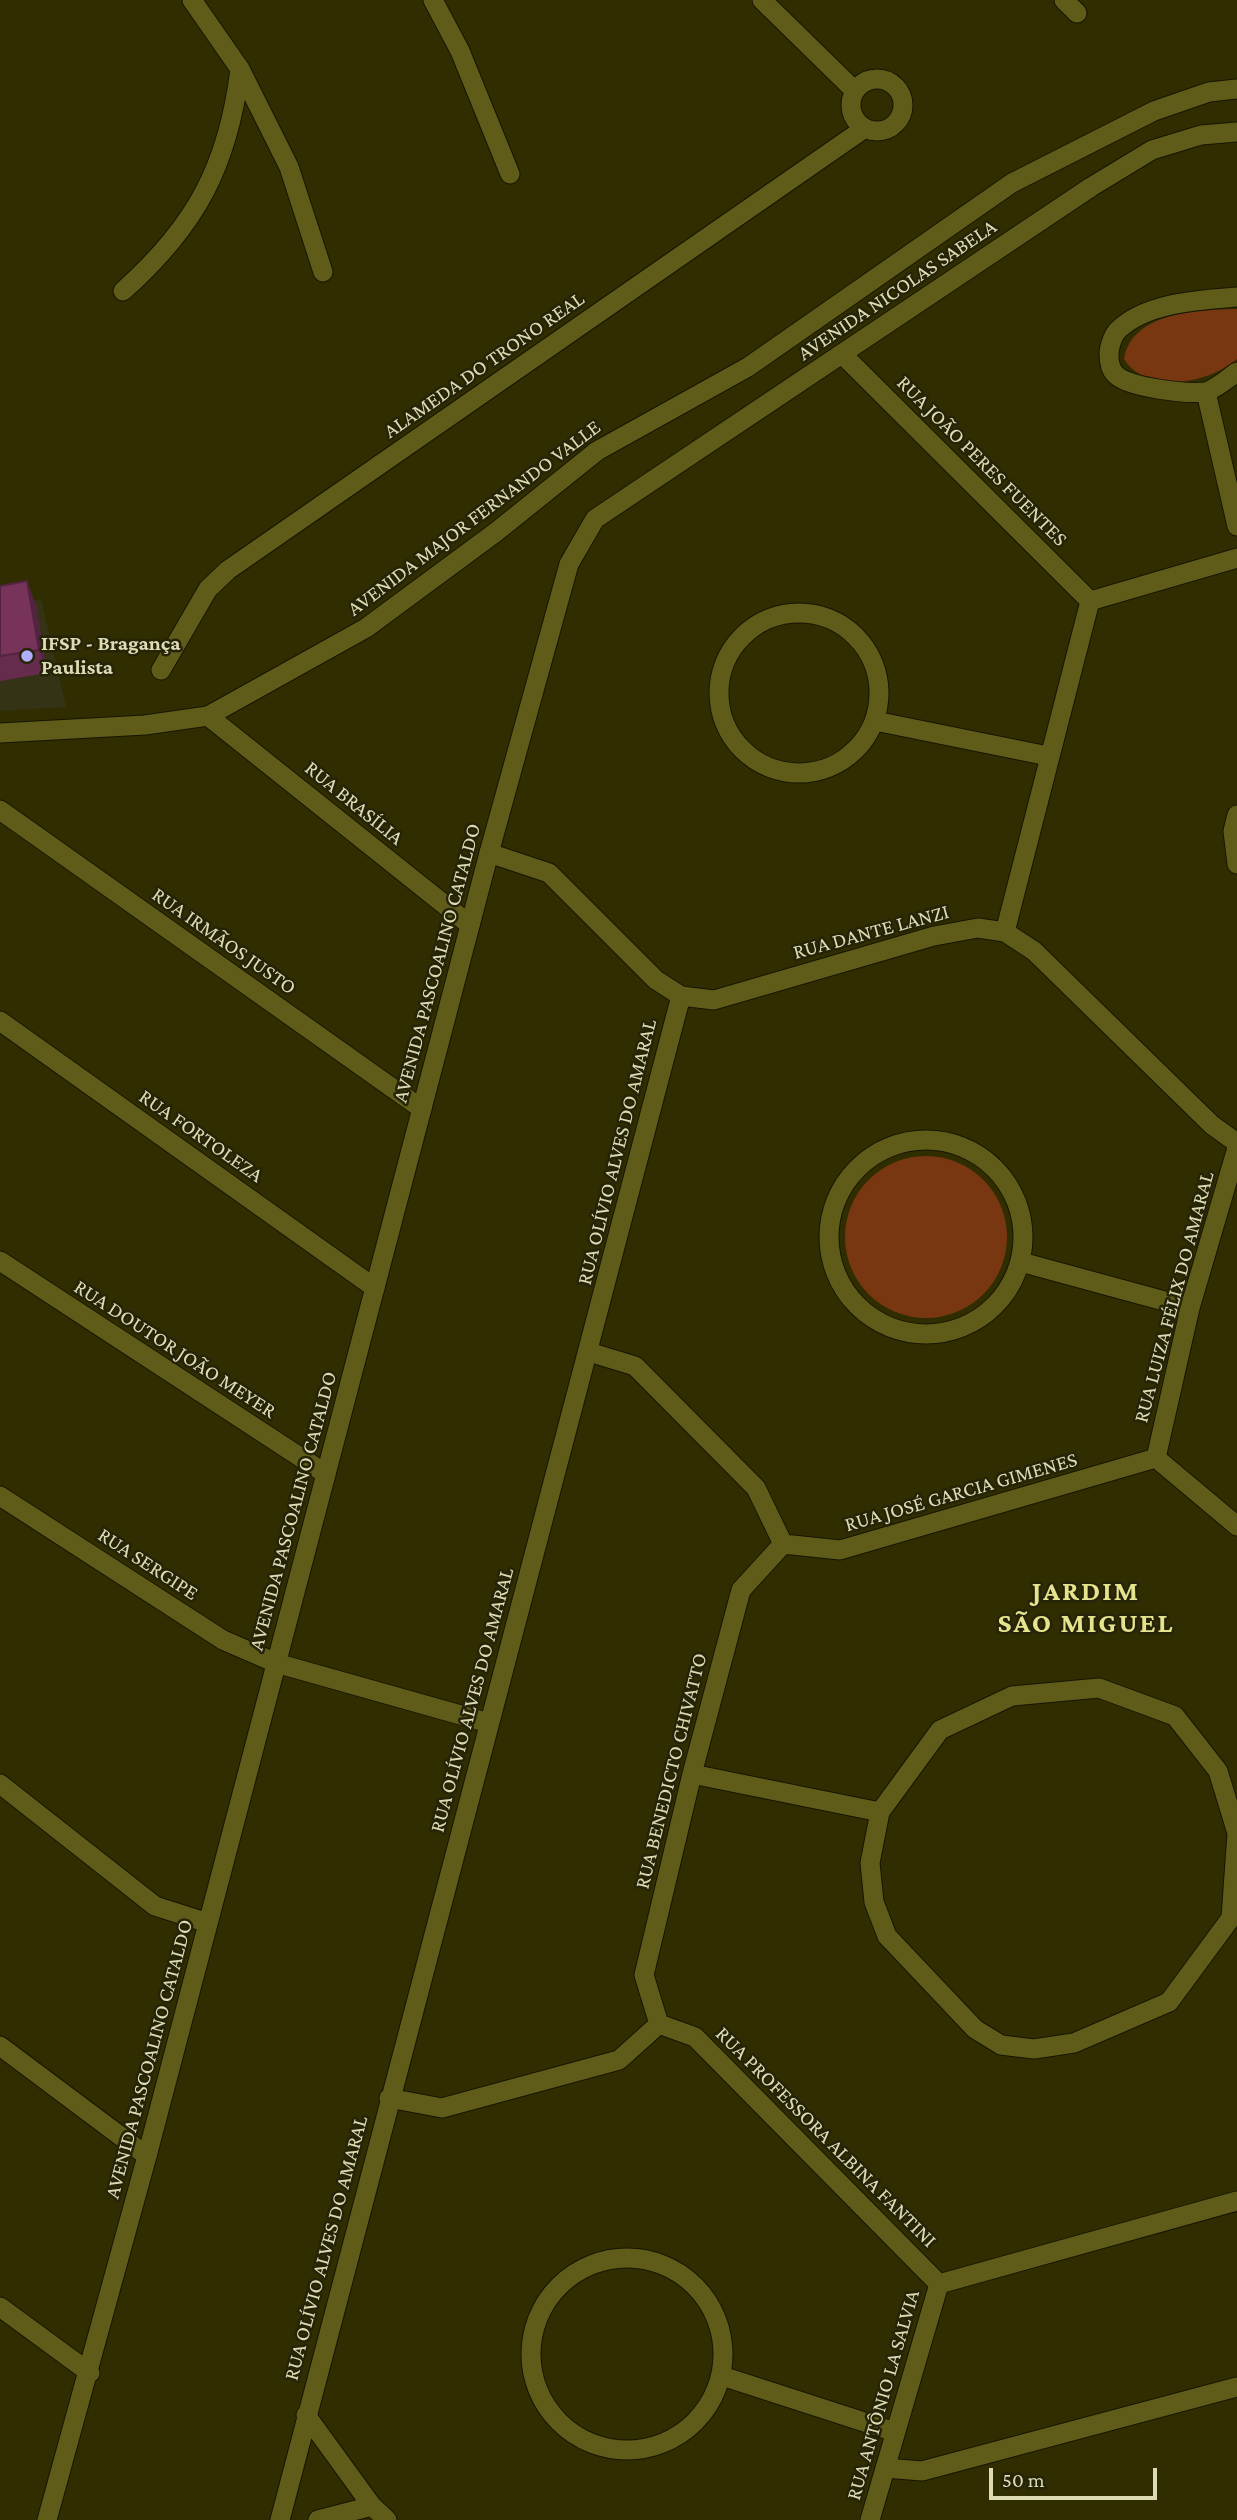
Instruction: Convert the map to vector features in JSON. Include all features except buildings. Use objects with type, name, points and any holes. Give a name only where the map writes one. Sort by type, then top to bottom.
[{"type":"street","points":[[192,0],[240,69],[289,167],[323,272]]},
{"type":"street","points":[[433,0],[460,51],[510,174]]},
{"type":"street","points":[[762,0],[855,91]]},
{"type":"street","points":[[123,290],[170,246],[206,192],[224,153],[240,69]]},
{"type":"street","points":[[881,79],[898,89],[903,108],[894,125],[875,131],[866,128],[852,112],[855,91],[862,84],[881,79]]},
{"type":"street","name":"AVENIDA MAJOR FERNANDO VALLE","points":[[0,733],[145,725],[208,716],[366,628],[496,532],[597,451],[748,366],[1012,183],[1154,111],[1209,92],[1237,89]]},
{"type":"street","name":"ALAMEDA DO TRONO REAL","points":[[161,670],[208,589],[228,570],[866,128]]},
{"type":"street","name":"AVENIDA NICOLAS SABELA","points":[[595,519],[1091,187],[1152,150],[1201,135],[1237,132]]},
{"type":"street","points":[[1237,297],[1189,301],[1139,316],[1117,331],[1109,348],[1109,363],[1116,375],[1133,384],[1206,392],[1237,372]]},
{"type":"street","name":"RUA JOÃO PERES FUENTES","points":[[842,354],[1090,601]]},
{"type":"street","points":[[1206,392],[1237,526]]},
{"type":"street","name":"AVENIDA PASCOALINO CATALDO","points":[[47,2520],[90,2373],[489,853],[569,564],[595,519]]},
{"type":"street","points":[[1005,932],[1048,756],[1090,601],[1237,558]]},
{"type":"street","points":[[792,612],[819,614],[844,625],[864,644],[877,668],[880,695],[875,721],[862,744],[842,761],[817,771],[791,773],[765,766],[744,752],[728,731],[719,706],[719,680],[727,655],[743,634],[766,619],[792,612]]},
{"type":"street","name":"RUA BRASÍLIA","points":[[208,716],[470,925]]},
{"type":"street","points":[[875,721],[1048,756]]},
{"type":"street","name":"RUA IRMÃOS JUSTO","points":[[0,810],[422,1109]]},
{"type":"street","points":[[1237,815],[1233,831],[1237,864]]},
{"type":"street","name":"RUA DANTE LANZI","points":[[489,853],[549,873],[656,979],[681,996],[714,1000],[934,936],[978,928],[1005,932],[1034,951],[1212,1125],[1237,1145]]},
{"type":"street","name":"RUA OLÍVIO ALVES DO AMARAL","points":[[280,2520],[681,996]]},
{"type":"street","name":"RUA FORTOLEZA","points":[[0,1021],[375,1288]]},
{"type":"street","points":[[911,1140],[943,1140],[974,1151],[999,1171],[1017,1199],[1024,1230],[1021,1262],[1008,1292],[986,1315],[957,1330],[925,1335],[893,1329],[864,1314],[843,1290],[830,1260],[828,1228],[836,1196],[854,1170],[880,1150],[911,1140]]},
{"type":"street","name":"RUA LUIZA FÉLIX DO AMARAL","points":[[1156,1458],[1190,1308],[1237,1145]]},
{"type":"street","name":"RUA DOUTOR JOÃO MEYER","points":[[0,1261],[326,1474]]},
{"type":"street","points":[[1021,1262],[1190,1308]]},
{"type":"street","points":[[589,1352],[635,1366],[755,1488],[783,1544]]},
{"type":"street","points":[[1156,1458],[1237,1525]]},
{"type":"street","name":"RUA JOSÉ GARCIA GIMENES","points":[[783,1544],[840,1550],[1156,1458]]},
{"type":"street","name":"RUA SERGIPE","points":[[0,1496],[223,1640],[276,1664],[489,1723]]},
{"type":"street","name":"RUA BENEDICTO CHIVATTO","points":[[659,2024],[644,1975],[692,1774],[741,1590],[783,1544]]},
{"type":"street","points":[[1099,1688],[1175,1716],[1218,1771],[1237,1833],[1234,1919],[1169,2002],[1074,2043],[1034,2049],[1002,2045],[975,2029],[887,1936],[874,1902],[870,1863],[880,1812],[940,1730],[1012,1696],[1099,1688]]},
{"type":"street","points":[[692,1774],[880,1812]]},
{"type":"street","points":[[0,1784],[155,1906],[208,1923]]},
{"type":"street","points":[[389,2098],[442,2108],[619,2060],[659,2024]]},
{"type":"street","name":"RUA PROFESSORA ALBINA FANTINI","points":[[659,2024],[695,2037],[939,2284]]},
{"type":"street","points":[[0,2046],[147,2156]]},
{"type":"street","points":[[939,2284],[1237,2201]]},
{"type":"street","points":[[615,2258],[646,2259],[675,2270],[683,2276],[699,2289],[717,2315],[724,2345],[722,2376],[709,2406],[687,2430],[668,2441],[658,2446],[626,2451],[593,2445],[565,2429],[543,2404],[532,2373],[531,2341],[541,2310],[559,2285],[585,2267],[615,2258]]},
{"type":"street","name":"RUA ANTÔNIO LA SALVIA","points":[[870,2520],[939,2284]]},
{"type":"street","points":[[0,2307],[90,2373]]},
{"type":"street","points":[[722,2376],[895,2432]]},
{"type":"street","points":[[885,2468],[922,2471],[1237,2387]]},
{"type":"street","points":[[306,2415],[379,2513]]},
{"type":"street","points":[[318,2520],[379,2513]]},
{"type":"shaded area","points":[[1237,309],[1237,359],[1210,375],[1178,382],[1162,381],[1147,378],[1134,370],[1124,359],[1130,343],[1153,323],[1186,313]]},
{"type":"shaded area","name":"IFSP - Bragança Paulista","points":[[41,599],[66,707],[0,711],[0,606]]},
{"type":"shaded area","points":[[926,1156],[957,1162],[983,1180],[1001,1206],[1007,1237],[1001,1268],[983,1294],[957,1312],[926,1318],[895,1312],[869,1294],[851,1268],[845,1237],[851,1206],[869,1180],[895,1162]]},
{"type":"place","name":"IFSP - Bragança Paulista","points":[[27,656]]},
{"type":"district","name":"JARDIM SÃO MIGUEL","points":[[1086,1607]]}]
